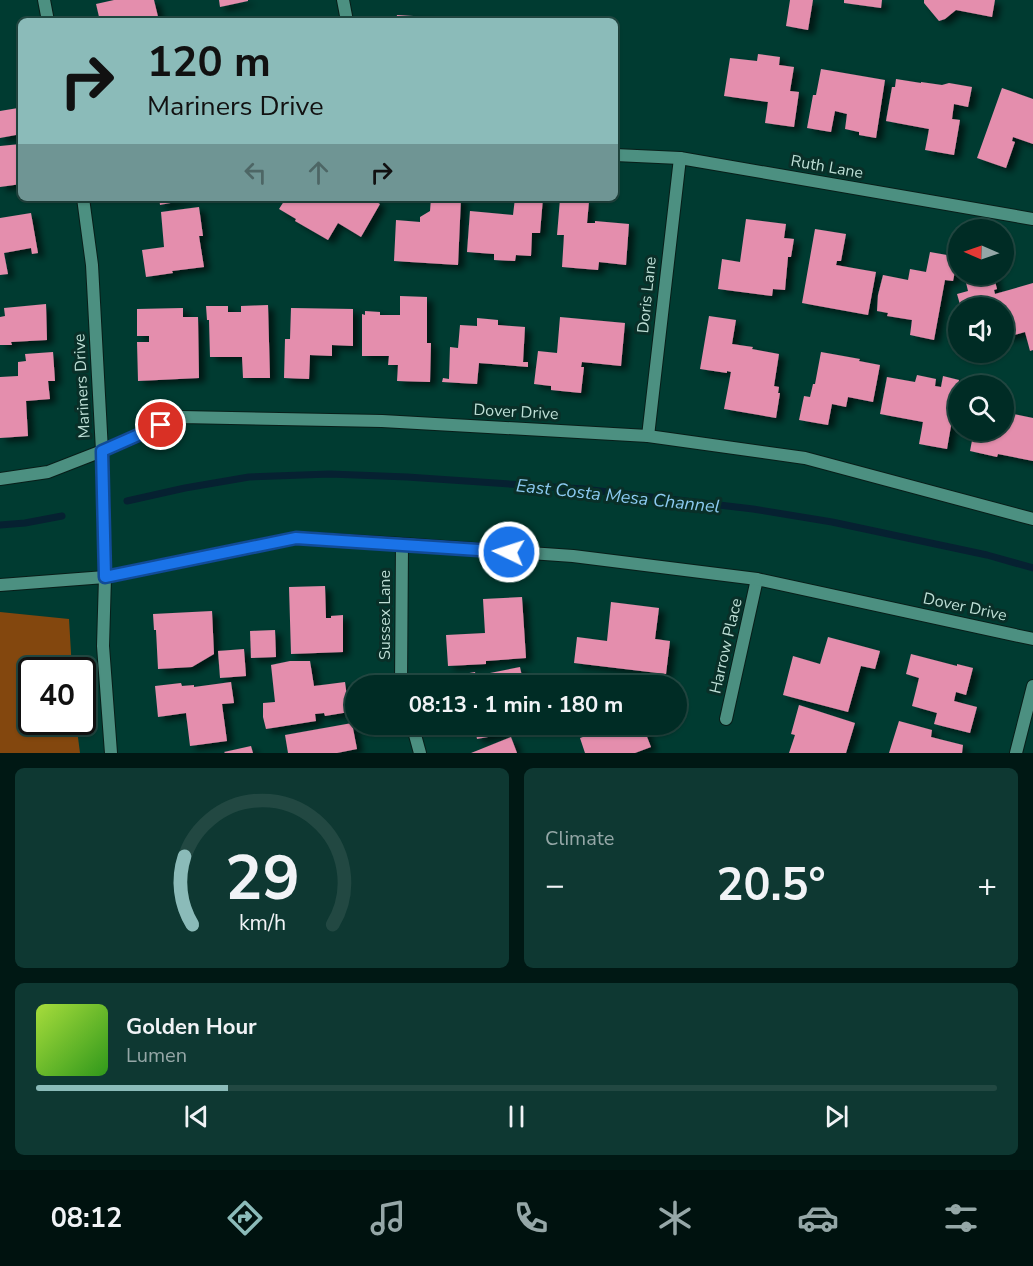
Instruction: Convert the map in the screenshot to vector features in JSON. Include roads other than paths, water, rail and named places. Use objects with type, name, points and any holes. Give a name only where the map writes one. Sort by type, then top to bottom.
[{"type":"street","points":[[44,0],[47,18]]},
{"type":"street","points":[[343,0],[346,18]]},
{"type":"street","name":"Ruth Lane","points":[[618,155],[680,158],[1033,219]]},
{"type":"street","name":"Doris Lane","points":[[648,436],[680,158]]},
{"type":"street","name":"Mariners Drive","points":[[83,201],[92,265],[102,451],[105,577],[103,646],[111,753]]},
{"type":"street","name":"Dover Drive","points":[[0,479],[48,472],[180,417],[382,421],[648,436],[805,458],[1033,519]]},
{"type":"street","name":"Dover Drive","points":[[0,585],[105,577],[296,538],[573,556],[757,579],[1033,639]]},
{"type":"street","name":"Sussex Lane","points":[[401,675],[402,544]]},
{"type":"street","name":"Harrow Place","points":[[726,719],[757,579]]},
{"type":"street","points":[[1016,753],[1033,686]]},
{"type":"street","points":[[415,735],[420,753]]},
{"type":"waterway","name":"East Costa Mesa Channel","points":[[127,501],[249,477],[330,474],[583,489],[753,509],[832,522],[987,555],[1033,568]]},
{"type":"waterway","name":"East Costa Mesa Channel","points":[[0,525],[62,516]]}]
